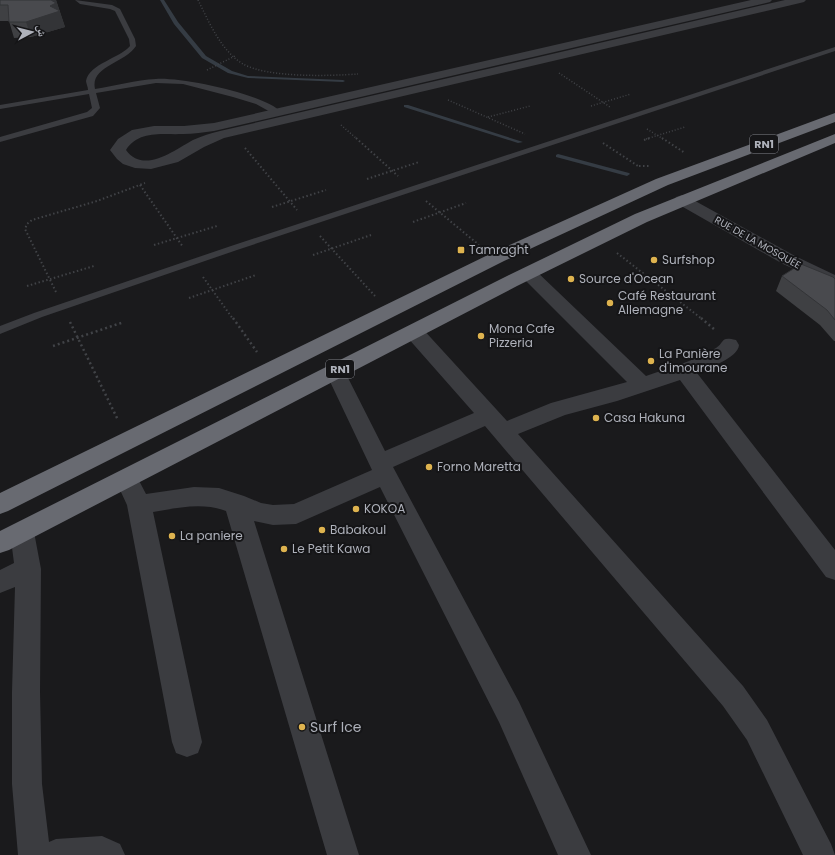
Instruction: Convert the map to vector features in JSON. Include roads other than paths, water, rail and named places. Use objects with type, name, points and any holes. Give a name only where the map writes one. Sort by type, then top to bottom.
[{"type":"highway","name":"RN1","points":[[0,504],[498,257],[662,182],[835,117]]},
{"type":"highway","name":"RN1","points":[[0,544],[528,273],[641,218],[835,138]]},
{"type":"street","points":[[766,0],[680,23],[220,135],[200,142],[174,158],[160,163],[144,164],[131,162],[121,157],[118,150],[123,142],[133,135],[148,130],[201,129],[680,23],[800,0]]},
{"type":"street","name":"RUE DE LA MOSQUÉE","points":[[682,200],[789,260],[830,275]]},
{"type":"street","points":[[528,273],[641,384]]},
{"type":"street","points":[[414,332],[496,423],[733,696],[757,730],[820,855]]},
{"type":"street","points":[[139,505],[194,496],[219,498],[260,513],[273,515],[296,514],[383,469],[496,423],[609,396],[641,384],[684,371],[723,353],[729,348],[729,345]]},
{"type":"street","points":[[336,371],[383,469],[509,712],[575,855]]},
{"type":"street","points":[[684,371],[835,569]]},
{"type":"street","points":[[127,479],[139,505],[187,742]]},
{"type":"street","points":[[236,503],[343,855]]},
{"type":"street","points":[[22,532],[28,569],[26,692],[27,784],[34,855]]},
{"type":"street","points":[[0,582],[28,569]]},
{"type":"street","points":[[56,855],[102,852],[109,855]]},
{"type":"lane","points":[[0,140],[90,114],[96,108],[90,81],[94,74],[102,67],[126,54],[133,46],[133,42],[118,10],[112,7],[78,0]]},
{"type":"lane","points":[[0,330],[193,262],[835,49]]},
{"type":"lane","points":[[0,107],[156,81],[183,82],[248,98],[278,112]]},
{"type":"waterway","points":[[162,0],[176,23],[204,57],[230,72],[248,77],[343,81]]},
{"type":"waterway","points":[[406,106],[520,142]]},
{"type":"waterway","points":[[558,156],[627,174]]},
{"type":"place","name":"Tamraght","points":[[461,250]]},
{"type":"place","name":"Surfshop","points":[[654,260]]},
{"type":"place","name":"Source d'Ocean","points":[[571,279]]},
{"type":"place","name":"Café Restaurant Allemagne","points":[[610,303]]},
{"type":"place","name":"Mona Cafe Pizzeria","points":[[481,336]]},
{"type":"place","name":"La Panière d'imourane","points":[[651,361]]},
{"type":"place","name":"Casa Hakuna","points":[[596,418]]},
{"type":"place","name":"Forno Maretta","points":[[429,467]]},
{"type":"place","name":"KOKOA","points":[[356,509]]},
{"type":"place","name":"Babakoul","points":[[322,530]]},
{"type":"place","name":"La paniere","points":[[172,536]]},
{"type":"place","name":"Le Petit Kawa","points":[[284,549]]},
{"type":"place","name":"Surf Ice","points":[[302,727]]}]
